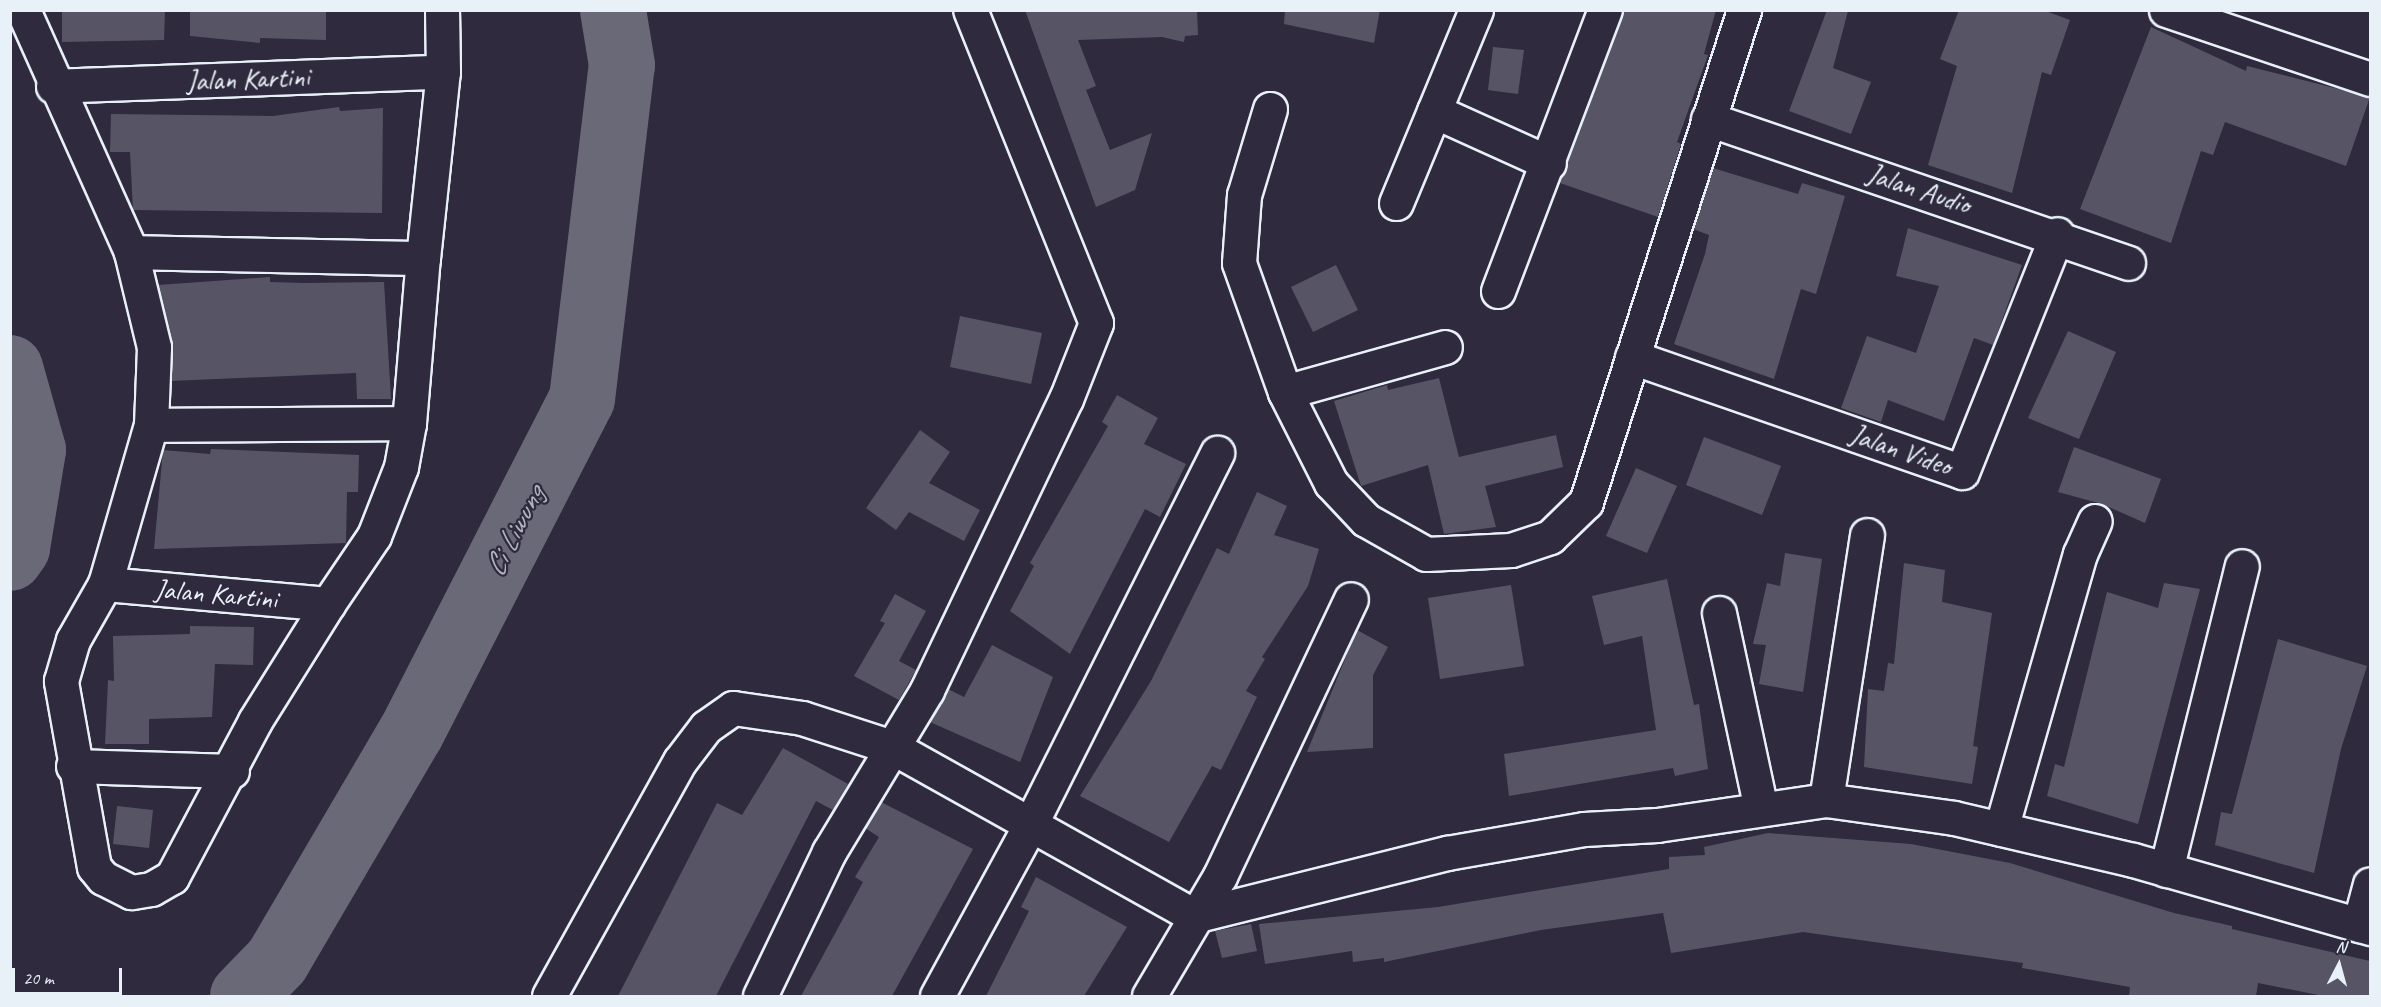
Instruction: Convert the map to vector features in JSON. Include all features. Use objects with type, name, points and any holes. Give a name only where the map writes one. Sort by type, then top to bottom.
[{"type":"street","name":"Jalan Kartini","points":[[23,10],[53,86],[131,252],[154,347],[151,425],[105,584],[73,640],[62,681],[73,766],[94,867],[103,878],[131,892],[151,889],[172,876],[232,771],[255,721],[328,604],[374,536],[401,467],[409,423],[423,258],[443,72],[442,10]]},
{"type":"street","points":[[760,996],[829,852],[927,690],[1066,399],[1096,323],[970,10]]},
{"type":"street","points":[[1396,203],[1476,10]]},
{"type":"street","points":[[1498,291],[1549,163],[1605,10]]},
{"type":"street","points":[[1270,109],[1244,195],[1239,263],[1285,392],[1330,483],[1366,520],[1426,554],[1511,550],[1550,537],[1586,502],[1744,10]]},
{"type":"street","points":[[2166,10],[2370,79]]},
{"type":"street","name":"Jalan Kartini","points":[[53,86],[443,72]]},
{"type":"street","points":[[1434,111],[1549,163]]},
{"type":"street","name":"Jalan Audio","points":[[1708,118],[2057,234],[2128,263]]},
{"type":"street","name":"Jalan Video","points":[[1632,357],[1962,472],[2057,234]]},
{"type":"street","points":[[131,252],[423,258]]},
{"type":"street","points":[[1285,392],[1445,347]]},
{"type":"street","points":[[151,425],[409,423]]},
{"type":"street","points":[[938,996],[1029,827],[1217,453]]},
{"type":"street","points":[[2001,829],[2079,554],[2095,520]]},
{"type":"street","points":[[1826,800],[1867,535]]},
{"type":"street","points":[[2166,870],[2242,566]]},
{"type":"street","name":"Jalan Kartini","points":[[105,584],[328,604]]},
{"type":"street","points":[[1149,996],[1194,916],[1220,876],[1351,599]]},
{"type":"street","points":[[1719,613],[1761,809]]},
{"type":"street","points":[[549,996],[680,760],[706,727],[733,708],[802,718],[892,747],[1029,827],[1194,916],[1447,853],[1584,829],[1657,825],[1826,800],[2001,829],[2166,870],[2365,927],[2370,884]]},
{"type":"street","points":[[73,766],[232,771]]},
{"type":"building","points":[[62,10],[165,10],[164,40],[62,42]]},
{"type":"building","points":[[190,10],[326,10],[326,40],[260,38],[260,43],[190,36]]},
{"type":"building","points":[[1025,10],[1197,10],[1198,35],[1185,36],[1184,42],[1162,37],[1078,40],[1096,86],[1086,90],[1110,150],[1152,133],[1135,190],[1096,207]]},
{"type":"building","points":[[1285,10],[1380,10],[1374,43],[1284,24]]},
{"type":"building","points":[[1624,10],[1716,10],[1704,54],[1708,55],[1677,142],[1681,144],[1658,217],[1560,183]]},
{"type":"building","points":[[1827,10],[1848,11],[1833,68],[1871,82],[1851,134],[1789,111]]},
{"type":"building","points":[[1959,10],[2043,10],[2070,20],[2051,75],[2042,72],[2012,193],[1928,165],[1957,66],[1940,59]]},
{"type":"building","points":[[2151,27],[2246,71],[2247,66],[2370,97],[2346,166],[2225,122],[2213,155],[2201,151],[2171,243],[2080,209]]},
{"type":"building","points":[[1493,47],[1524,50],[1518,94],[1488,90]]},
{"type":"building","points":[[339,107],[340,111],[383,108],[382,213],[133,210],[130,152],[110,152],[111,114],[273,116]]},
{"type":"building","points":[[1713,168],[1798,194],[1802,183],[1845,196],[1816,294],[1801,289],[1774,379],[1674,344],[1705,254],[1709,235],[1693,229]]},
{"type":"building","points":[[1908,228],[2022,265],[1993,345],[1974,338],[1944,421],[1888,400],[1881,422],[1841,408],[1867,336],[1916,353],[1939,286],[1896,276]]},
{"type":"building","points":[[1336,265],[1358,310],[1313,332],[1291,287]]},
{"type":"building","points":[[270,277],[270,282],[384,282],[391,399],[357,399],[356,373],[171,381],[172,343],[158,285]]},
{"type":"building","points":[[960,316],[1042,333],[1031,384],[950,367]]},
{"type":"building","points":[[2068,331],[2116,352],[2079,439],[2028,418]]},
{"type":"building","points":[[1439,378],[1459,457],[1556,435],[1563,467],[1485,486],[1496,527],[1444,534],[1428,465],[1361,486],[1334,401],[1387,385],[1388,390]]},
{"type":"building","points":[[1117,395],[1158,418],[1144,444],[1186,464],[1160,517],[1145,509],[1070,654],[1010,611],[1034,566],[1030,563],[1108,426],[1102,422]]},
{"type":"building","points":[[920,430],[950,452],[929,483],[980,510],[964,541],[909,512],[896,530],[866,508]]},
{"type":"building","points":[[1704,437],[1781,466],[1762,515],[1686,485]]},
{"type":"building","points":[[2074,447],[2161,479],[2145,523],[2102,504],[2058,492]]},
{"type":"building","points":[[211,449],[359,455],[358,492],[347,492],[346,543],[154,549],[163,450],[210,454]]},
{"type":"building","points":[[1636,468],[1677,486],[1647,553],[1606,536]]},
{"type":"building","points":[[1257,492],[1287,506],[1274,535],[1319,549],[1308,586],[1262,657],[1265,659],[1246,691],[1257,697],[1221,770],[1212,766],[1169,842],[1080,796],[1151,681],[1217,548],[1229,554]]},
{"type":"building","points":[[1785,553],[1822,559],[1803,692],[1759,684],[1766,645],[1753,644],[1767,583],[1780,586]]},
{"type":"building","points":[[1904,563],[1945,570],[1942,602],[1992,613],[1973,746],[1978,747],[1972,784],[1864,767],[1868,689],[1884,691],[1888,663],[1894,664]]},
{"type":"building","points":[[1667,579],[1694,705],[1699,704],[1708,769],[1675,776],[1673,768],[1509,796],[1504,754],[1656,730],[1642,636],[1604,645],[1592,596]]},
{"type":"building","points":[[2164,583],[2200,589],[2138,824],[2047,796],[2055,764],[2064,767],[2107,592],[2158,608]]},
{"type":"building","points":[[1511,585],[1524,666],[1440,679],[1428,598]]},
{"type":"building","points":[[895,594],[926,611],[899,661],[916,670],[899,700],[854,676],[885,623],[880,621]]},
{"type":"building","points":[[190,626],[254,627],[253,665],[215,664],[212,717],[149,719],[149,744],[105,744],[108,680],[114,681],[113,636],[190,634]]},
{"type":"building","points":[[1357,630],[1388,647],[1373,675],[1373,748],[1307,752]]},
{"type":"building","points":[[2278,639],[2367,666],[2341,749],[2314,873],[2215,845],[2221,812],[2232,814]]},
{"type":"building","points":[[992,645],[1053,677],[1020,762],[930,722],[948,689],[964,697]]},
{"type":"building","points":[[783,748],[848,784],[833,810],[816,801],[716,996],[618,996],[717,803],[742,815]]},
{"type":"building","points":[[881,802],[973,849],[892,996],[801,996],[863,882],[855,877],[879,837],[865,828]]},
{"type":"building","points":[[117,806],[153,810],[149,848],[113,844]]},
{"type":"building","points":[[1768,833],[1911,844],[2010,863],[2174,913],[2232,926],[2232,929],[2370,961],[2370,996],[2323,996],[2258,983],[2256,996],[2129,996],[2130,987],[2022,968],[2023,963],[1803,932],[1671,953],[1663,913],[1541,930],[1384,962],[1384,958],[1353,962],[1352,951],[1265,964],[1259,924],[1438,907],[1669,869],[1669,857],[1705,855],[1704,847]]},
{"type":"building","points":[[1036,877],[1127,927],[1084,996],[986,996],[1029,911],[1021,907]]},
{"type":"building","points":[[1251,924],[1257,951],[1222,958],[1215,931]]},
{"type":"waterway","name":"Ci Liwung","points":[[243,996],[277,961],[411,733],[582,399],[622,65],[613,10]]},
{"type":"waterway","name":"Ci Liwung","points":[[10,368],[33,450],[17,548],[10,558]]}]
